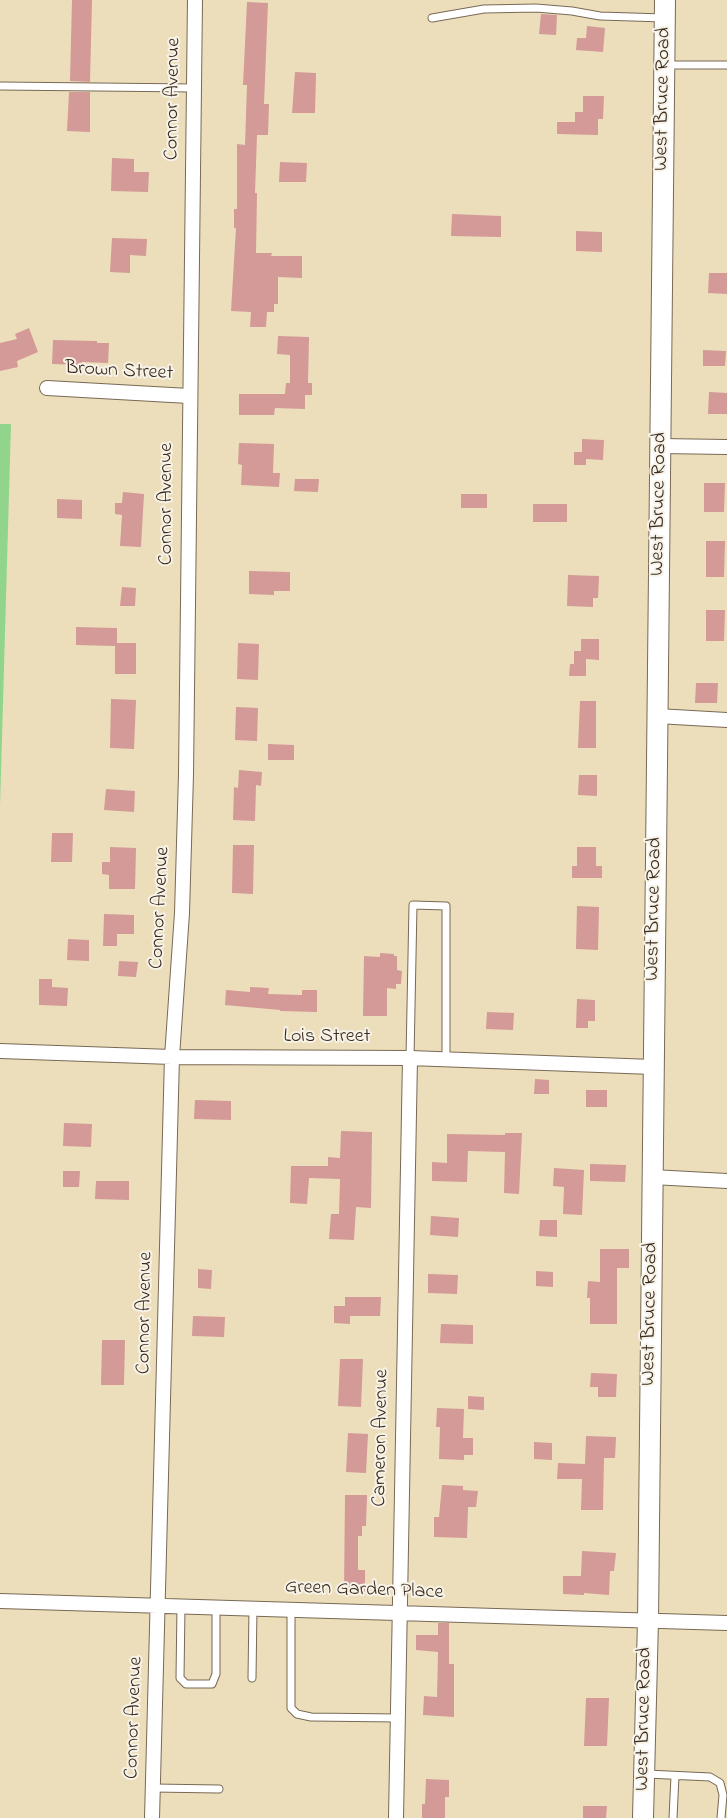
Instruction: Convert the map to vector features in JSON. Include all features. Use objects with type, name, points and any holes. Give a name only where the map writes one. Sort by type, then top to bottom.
[{"type":"street","name":"Connor Avenue","points":[[152,1818],[172,1057],[182,913],[186,774],[194,0]]},
{"type":"street","name":"West Bruce Road","points":[[642,1818],[648,1620],[665,9]]},
{"type":"street","name":"Brown Street","points":[[47,388],[189,396]]},
{"type":"street","points":[[660,446],[727,447]]},
{"type":"street","points":[[657,716],[727,720]]},
{"type":"street","name":"Lois Street","points":[[0,1051],[172,1057],[410,1058],[653,1067]]},
{"type":"street","name":"Cameron Avenue","points":[[396,1818],[410,1058]]},
{"type":"street","points":[[652,1177],[727,1181]]},
{"type":"street","name":"Green Garden Place","points":[[0,1601],[727,1623]]},
{"type":"lane","points":[[432,18],[484,9],[536,8],[600,16],[665,9]]},
{"type":"lane","points":[[664,65],[727,65]]},
{"type":"lane","points":[[0,86],[194,88]]},
{"type":"lane","points":[[410,1058],[413,905],[446,906],[446,1060]]},
{"type":"lane","points":[[181,1606],[180,1678],[186,1684],[212,1684],[216,1674],[216,1607]]},
{"type":"lane","points":[[252,1678],[253,1608]]},
{"type":"lane","points":[[291,1609],[291,1708],[297,1714],[311,1717],[398,1718]]},
{"type":"lane","points":[[644,1774],[710,1778],[720,1783],[723,1795],[721,1818]]},
{"type":"lane","points":[[673,1818],[675,1776]]},
{"type":"lane","points":[[153,1788],[219,1789]]},
{"type":"green space","points":[[0,424],[11,424],[0,807]]},
{"type":"building","points":[[72,0],[92,0],[90,82],[70,81]]},
{"type":"building","points":[[247,2],[268,3],[264,104],[269,104],[268,135],[257,135],[255,193],[257,193],[256,253],[272,253],[271,256],[302,256],[302,278],[278,277],[278,304],[274,304],[274,312],[267,312],[266,327],[250,327],[251,312],[231,311],[236,228],[234,228],[234,209],[237,209],[237,144],[245,145],[247,85],[243,85]]},
{"type":"building","points":[[541,14],[557,15],[556,35],[539,34]]},
{"type":"building","points":[[587,26],[605,28],[603,52],[576,50],[577,38],[586,38]]},
{"type":"building","points":[[295,72],[316,73],[315,113],[292,113]]},
{"type":"building","points":[[69,92],[90,92],[90,132],[67,131]]},
{"type":"building","points":[[583,96],[604,96],[603,119],[598,119],[598,135],[557,134],[557,122],[575,122],[575,112],[583,112]]},
{"type":"building","points":[[112,158],[134,159],[134,172],[149,172],[148,192],[111,191]]},
{"type":"building","points":[[280,162],[307,163],[306,182],[279,182]]},
{"type":"building","points":[[452,214],[501,216],[501,237],[451,236]]},
{"type":"building","points":[[576,231],[602,232],[602,252],[576,251]]},
{"type":"building","points":[[112,238],[147,239],[146,256],[130,255],[130,273],[110,272]]},
{"type":"building","points":[[709,273],[727,273],[727,294],[708,293]]},
{"type":"building","points":[[29,328],[38,352],[17,361],[18,367],[0,371],[0,343],[17,339],[15,334]]},
{"type":"building","points":[[278,336],[309,337],[308,383],[312,383],[312,395],[305,395],[305,409],[275,408],[274,415],[239,415],[239,394],[285,394],[286,383],[290,383],[290,355],[277,354]]},
{"type":"building","points":[[53,340],[109,343],[108,363],[82,362],[82,365],[52,364]]},
{"type":"building","points":[[703,350],[726,351],[725,366],[703,366]]},
{"type":"building","points":[[709,392],[727,393],[727,414],[708,414]]},
{"type":"building","points":[[582,439],[604,440],[603,460],[586,459],[586,465],[574,465],[574,452],[582,452]]},
{"type":"building","points":[[239,443],[274,444],[273,473],[280,473],[279,487],[241,485],[242,465],[238,464]]},
{"type":"building","points":[[295,479],[319,479],[318,492],[294,491]]},
{"type":"building","points":[[704,483],[725,483],[724,512],[704,512]]},
{"type":"building","points":[[123,492],[144,494],[141,547],[120,546],[122,515],[115,514],[115,503],[122,503]]},
{"type":"building","points":[[461,494],[487,494],[487,508],[461,508]]},
{"type":"building","points":[[57,499],[82,500],[82,519],[57,518]]},
{"type":"building","points":[[533,504],[567,504],[567,522],[533,522]]},
{"type":"building","points":[[706,541],[725,541],[724,577],[706,577]]},
{"type":"building","points":[[249,571],[290,572],[290,591],[274,591],[274,595],[249,594]]},
{"type":"building","points":[[568,575],[599,576],[598,598],[593,598],[593,607],[567,606]]},
{"type":"building","points":[[122,587],[136,588],[135,606],[120,606]]},
{"type":"building","points":[[706,610],[725,610],[724,641],[706,641]]},
{"type":"building","points":[[76,627],[117,628],[117,643],[136,643],[136,674],[115,674],[115,646],[76,645]]},
{"type":"building","points":[[581,639],[599,639],[599,660],[586,659],[586,676],[569,676],[570,664],[574,664],[574,651],[581,651]]},
{"type":"building","points":[[238,643],[259,644],[258,680],[237,679]]},
{"type":"building","points":[[696,683],[718,683],[717,703],[695,703]]},
{"type":"building","points":[[111,699],[136,700],[134,749],[110,748]]},
{"type":"building","points":[[580,701],[596,701],[596,748],[578,748]]},
{"type":"building","points":[[236,707],[258,708],[257,741],[235,740]]},
{"type":"building","points":[[268,744],[294,745],[294,760],[268,760]]},
{"type":"building","points":[[239,770],[262,772],[261,786],[256,785],[255,821],[233,820],[234,787],[238,788]]},
{"type":"building","points":[[579,775],[597,775],[597,796],[578,795]]},
{"type":"building","points":[[106,789],[135,791],[134,812],[104,810]]},
{"type":"building","points":[[52,833],[73,833],[72,862],[51,862]]},
{"type":"building","points":[[233,845],[254,845],[253,894],[232,893]]},
{"type":"building","points":[[110,847],[136,848],[135,889],[109,889],[109,875],[102,874],[102,862],[110,862]]},
{"type":"building","points":[[577,847],[596,847],[596,866],[602,866],[602,878],[572,878],[572,866],[577,866]]},
{"type":"building","points":[[577,906],[599,907],[598,950],[576,949]]},
{"type":"building","points":[[104,914],[134,915],[134,934],[117,934],[117,946],[103,946]]},
{"type":"building","points":[[68,939],[89,940],[89,961],[67,960]]},
{"type":"building","points":[[380,953],[397,956],[397,970],[402,971],[401,984],[396,984],[396,989],[387,988],[387,1016],[363,1016],[364,956],[380,957]]},
{"type":"building","points":[[119,961],[138,962],[136,977],[118,976]]},
{"type":"building","points":[[39,979],[52,979],[52,987],[68,988],[67,1006],[39,1005]]},
{"type":"building","points":[[250,987],[269,988],[268,994],[302,995],[302,990],[317,990],[317,1012],[280,1011],[225,1005],[226,990],[250,992]]},
{"type":"building","points":[[577,999],[595,1000],[595,1021],[588,1021],[588,1028],[576,1028]]},
{"type":"building","points":[[487,1012],[514,1013],[513,1030],[486,1029]]},
{"type":"building","points":[[535,1079],[549,1080],[549,1094],[534,1094]]},
{"type":"building","points":[[586,1090],[607,1090],[607,1107],[586,1107]]},
{"type":"building","points":[[195,1100],[231,1101],[231,1120],[194,1119]]},
{"type":"building","points":[[64,1123],[92,1124],[91,1147],[63,1146]]},
{"type":"building","points":[[341,1131],[372,1132],[371,1208],[356,1207],[354,1240],[329,1239],[331,1214],[339,1214],[340,1179],[309,1178],[307,1204],[290,1203],[291,1166],[328,1166],[328,1157],[340,1158]]},
{"type":"building","points":[[505,1133],[522,1133],[519,1194],[504,1193],[505,1152],[468,1151],[467,1182],[432,1181],[432,1162],[447,1163],[447,1134],[505,1135]]},
{"type":"building","points":[[590,1164],[626,1165],[625,1182],[590,1181]]},
{"type":"building","points":[[554,1168],[584,1170],[582,1215],[563,1214],[564,1187],[553,1186]]},
{"type":"building","points":[[63,1171],[80,1171],[79,1187],[63,1187]]},
{"type":"building","points":[[96,1181],[129,1181],[129,1200],[95,1199]]},
{"type":"building","points":[[431,1216],[459,1218],[458,1237],[430,1235]]},
{"type":"building","points":[[540,1220],[557,1220],[557,1237],[539,1236]]},
{"type":"building","points":[[600,1249],[629,1249],[629,1268],[617,1268],[617,1324],[590,1324],[590,1298],[587,1298],[588,1281],[600,1282]]},
{"type":"building","points":[[198,1269],[212,1270],[211,1289],[198,1288]]},
{"type":"building","points":[[536,1271],[553,1272],[553,1287],[536,1286]]},
{"type":"building","points":[[428,1274],[458,1275],[457,1294],[428,1293]]},
{"type":"building","points":[[345,1297],[381,1297],[380,1316],[350,1316],[350,1324],[334,1323],[334,1306],[345,1306]]},
{"type":"building","points":[[193,1316],[225,1317],[224,1337],[192,1336]]},
{"type":"building","points":[[441,1324],[473,1325],[473,1344],[440,1343]]},
{"type":"building","points":[[102,1340],[125,1340],[124,1385],[101,1385]]},
{"type":"building","points":[[340,1359],[363,1359],[361,1407],[338,1406]]},
{"type":"building","points":[[591,1373],[617,1374],[616,1397],[598,1397],[598,1387],[590,1387]]},
{"type":"building","points":[[468,1396],[484,1397],[484,1410],[468,1409]]},
{"type":"building","points":[[437,1408],[464,1409],[463,1438],[473,1438],[473,1455],[464,1455],[464,1460],[439,1459],[440,1427],[436,1427]]},
{"type":"building","points":[[348,1433],[368,1434],[366,1473],[346,1472]]},
{"type":"building","points":[[586,1436],[616,1437],[615,1458],[604,1458],[603,1510],[581,1510],[582,1479],[557,1479],[558,1463],[585,1464]]},
{"type":"building","points":[[534,1442],[552,1443],[552,1460],[534,1459]]},
{"type":"building","points":[[442,1485],[463,1486],[463,1490],[478,1491],[476,1507],[468,1507],[467,1538],[434,1537],[434,1517],[439,1517]]},
{"type":"building","points":[[345,1495],[367,1495],[366,1526],[362,1526],[362,1536],[358,1536],[358,1570],[365,1570],[365,1592],[344,1592]]},
{"type":"building","points":[[582,1551],[616,1553],[614,1571],[610,1571],[609,1595],[563,1594],[563,1576],[581,1576]]},
{"type":"building","points":[[438,1623],[449,1623],[449,1664],[454,1664],[454,1717],[423,1715],[424,1696],[437,1697],[438,1652],[416,1650],[416,1635],[438,1635]]},
{"type":"building","points":[[586,1698],[609,1698],[607,1746],[584,1746]]},
{"type":"building","points":[[426,1779],[449,1780],[449,1797],[445,1797],[445,1818],[422,1818],[422,1804],[425,1804]]},
{"type":"building","points":[[583,1806],[607,1806],[606,1818],[583,1818]]}]
